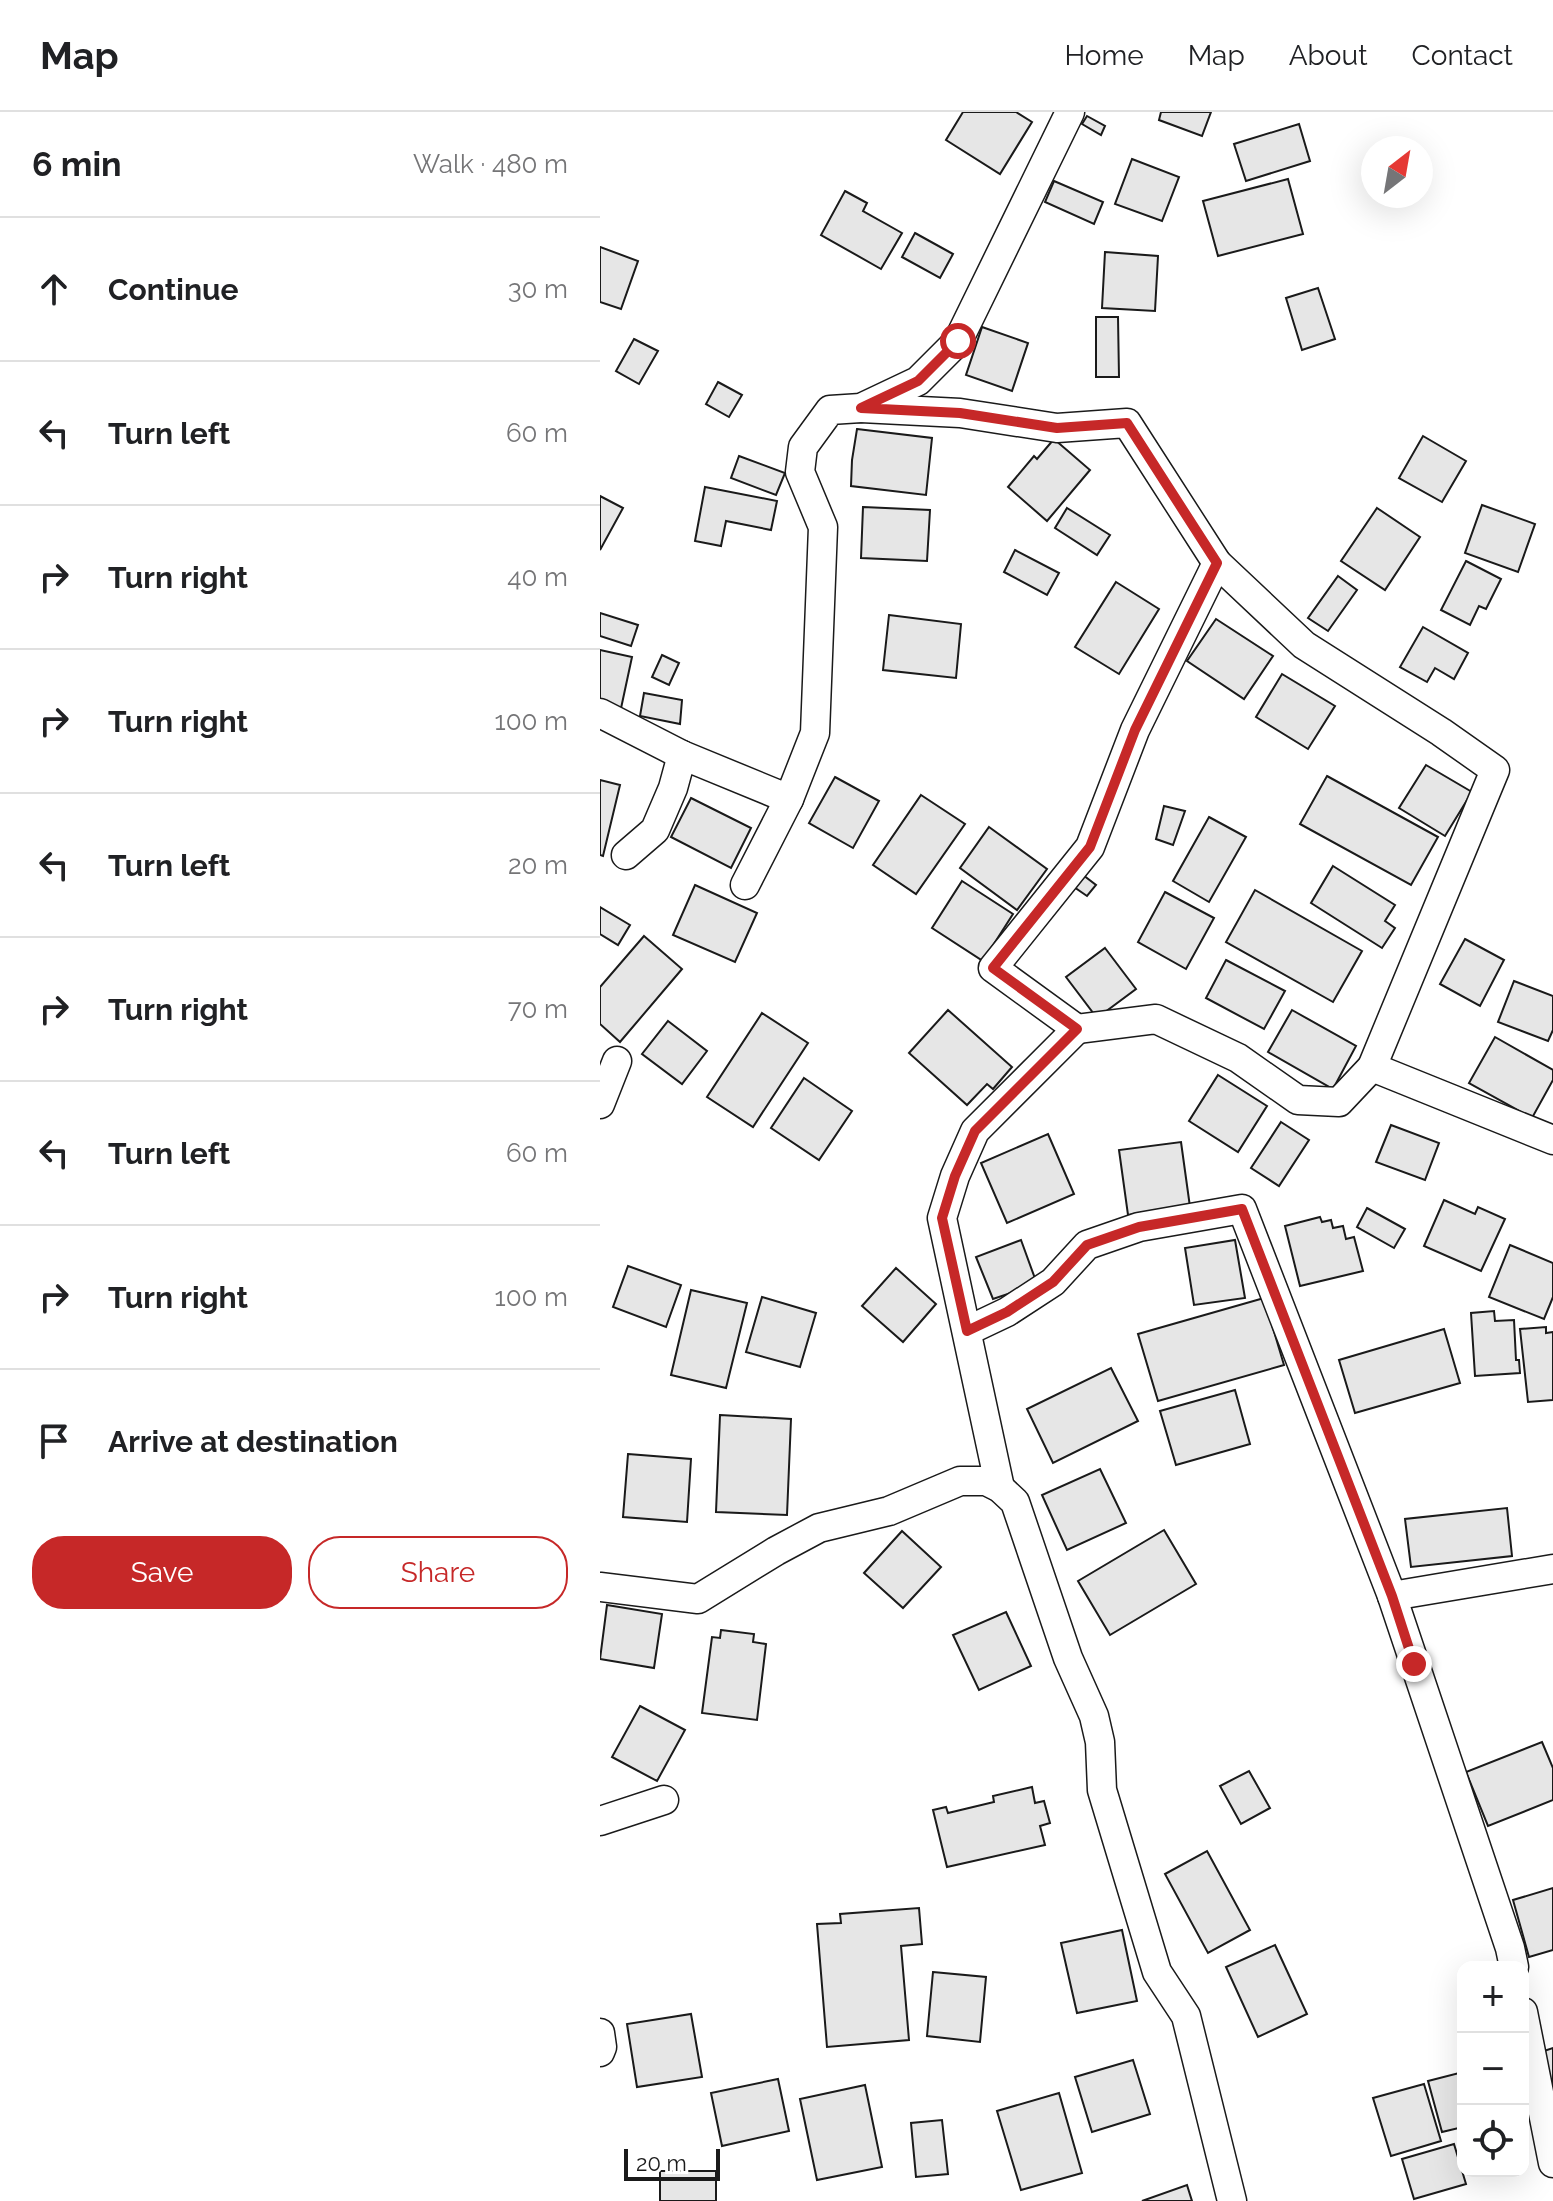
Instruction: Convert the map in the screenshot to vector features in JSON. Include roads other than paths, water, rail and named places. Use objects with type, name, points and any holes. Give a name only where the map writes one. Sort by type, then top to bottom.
[{"type":"street","points":[[861,408],[918,381],[958,341],[1070,112]]},
{"type":"street","points":[[745,885],[789,799],[815,733],[823,527],[800,472],[803,447],[830,410],[861,408],[960,413],[1057,428],[1127,423],[1217,563],[1304,645],[1495,770],[1372,1067],[1339,1102],[1298,1100],[1238,1058],[1156,1019],[1077,1029],[975,1131],[955,1176],[942,1218],[1000,1488]]},
{"type":"street","points":[[1077,1029],[993,968],[1090,847],[1135,730],[1217,563]]},
{"type":"street","points":[[600,713],[682,755],[789,799]]},
{"type":"street","points":[[626,855],[655,830],[673,788],[682,755]]},
{"type":"street","points":[[600,1104],[617,1061]]},
{"type":"street","points":[[1372,1067],[1553,1140]]},
{"type":"street","points":[[967,1331],[1007,1312],[1053,1282],[1087,1245],[1139,1227],[1242,1209],[1392,1596],[1513,1961]]},
{"type":"street","points":[[600,1587],[698,1599],[819,1528],[889,1511],[960,1481],[986,1481],[1000,1488],[1015,1502],[1068,1658],[1094,1716],[1100,1742],[1102,1790],[1157,1972],[1186,2016],[1232,2201]]},
{"type":"street","points":[[1392,1596],[1553,1569]]},
{"type":"street","points":[[600,1821],[664,1800]]},
{"type":"street","points":[[600,2033],[600,2052]]},
{"type":"street","points":[[1527,2033],[1553,2163]]}]
